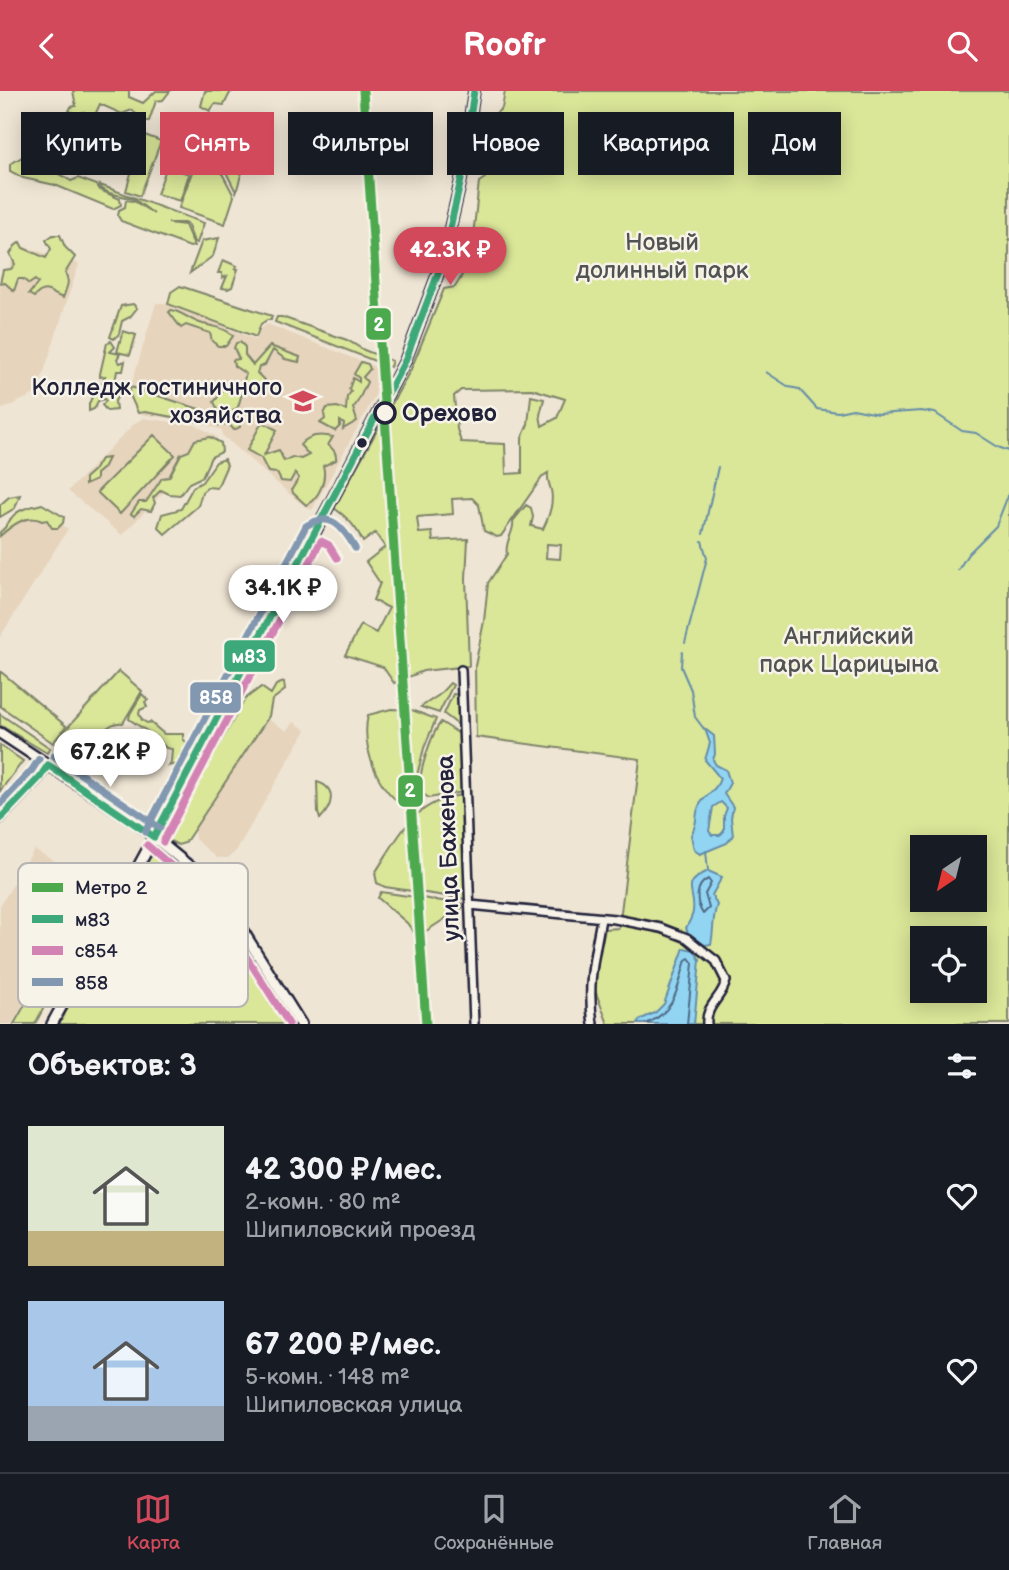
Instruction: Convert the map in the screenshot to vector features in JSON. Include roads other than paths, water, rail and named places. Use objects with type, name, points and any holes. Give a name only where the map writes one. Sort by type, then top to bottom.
[{"type":"main road","points":[[140,863],[405,361],[442,263],[461,180],[474,91]]},
{"type":"main road","points":[[0,733],[154,837],[187,863]]},
{"type":"main road","points":[[248,937],[301,1024]]},
{"type":"main road","points":[[52,1024],[61,1007]]},
{"type":"street","name":"улица Баженова","points":[[461,670],[474,1024]]},
{"type":"street","points":[[0,818],[40,777],[48,765]]},
{"type":"street","points":[[470,905],[640,924],[687,938],[716,961],[726,981],[724,990],[709,1008],[706,1015],[707,1024]]},
{"type":"street","points":[[593,1024],[589,998],[590,981],[601,919]]},
{"type":"water","points":[[705,729],[714,736],[713,760],[716,765],[726,770],[730,783],[724,794],[733,807],[733,836],[727,843],[700,854],[694,850],[691,835],[702,802],[720,778],[705,760],[710,743]],"holes":[[[721,802],[727,808],[724,831],[720,835],[712,835],[709,831],[713,807]]]},
{"type":"water","points":[[708,871],[722,877],[712,895],[717,905],[711,944],[705,945],[689,935],[686,928],[693,913],[691,885]]},
{"type":"water","points":[[684,948],[694,950],[700,960],[694,1024],[638,1024],[639,1020],[655,1013],[664,1004]]},
{"type":"waterway","points":[[766,372],[789,387],[799,389],[817,409],[838,412],[853,409],[878,414],[921,411],[935,413],[962,431],[976,433],[1009,451]]},
{"type":"waterway","points":[[703,534],[718,467]]},
{"type":"waterway","points":[[958,570],[968,554],[996,526],[1009,493]]},
{"type":"waterway","points":[[685,643],[707,558],[702,541]]},
{"type":"waterway","points":[[682,652],[681,667],[691,690],[695,717],[704,729]]},
{"type":"waterway","points":[[706,851],[708,870]]},
{"type":"metro line","name":"2","points":[[363,91],[426,1024]]},
{"type":"place","name":"Колледж гостиничного хозяйcтва","points":[[303,401]]},
{"type":"place","name":"Орехово","points":[[385,413]]},
{"type":"park label","name":"Новый долинный парк","points":[[662,256]]},
{"type":"park label","name":"Английский парк Царицына","points":[[849,650]]}]
